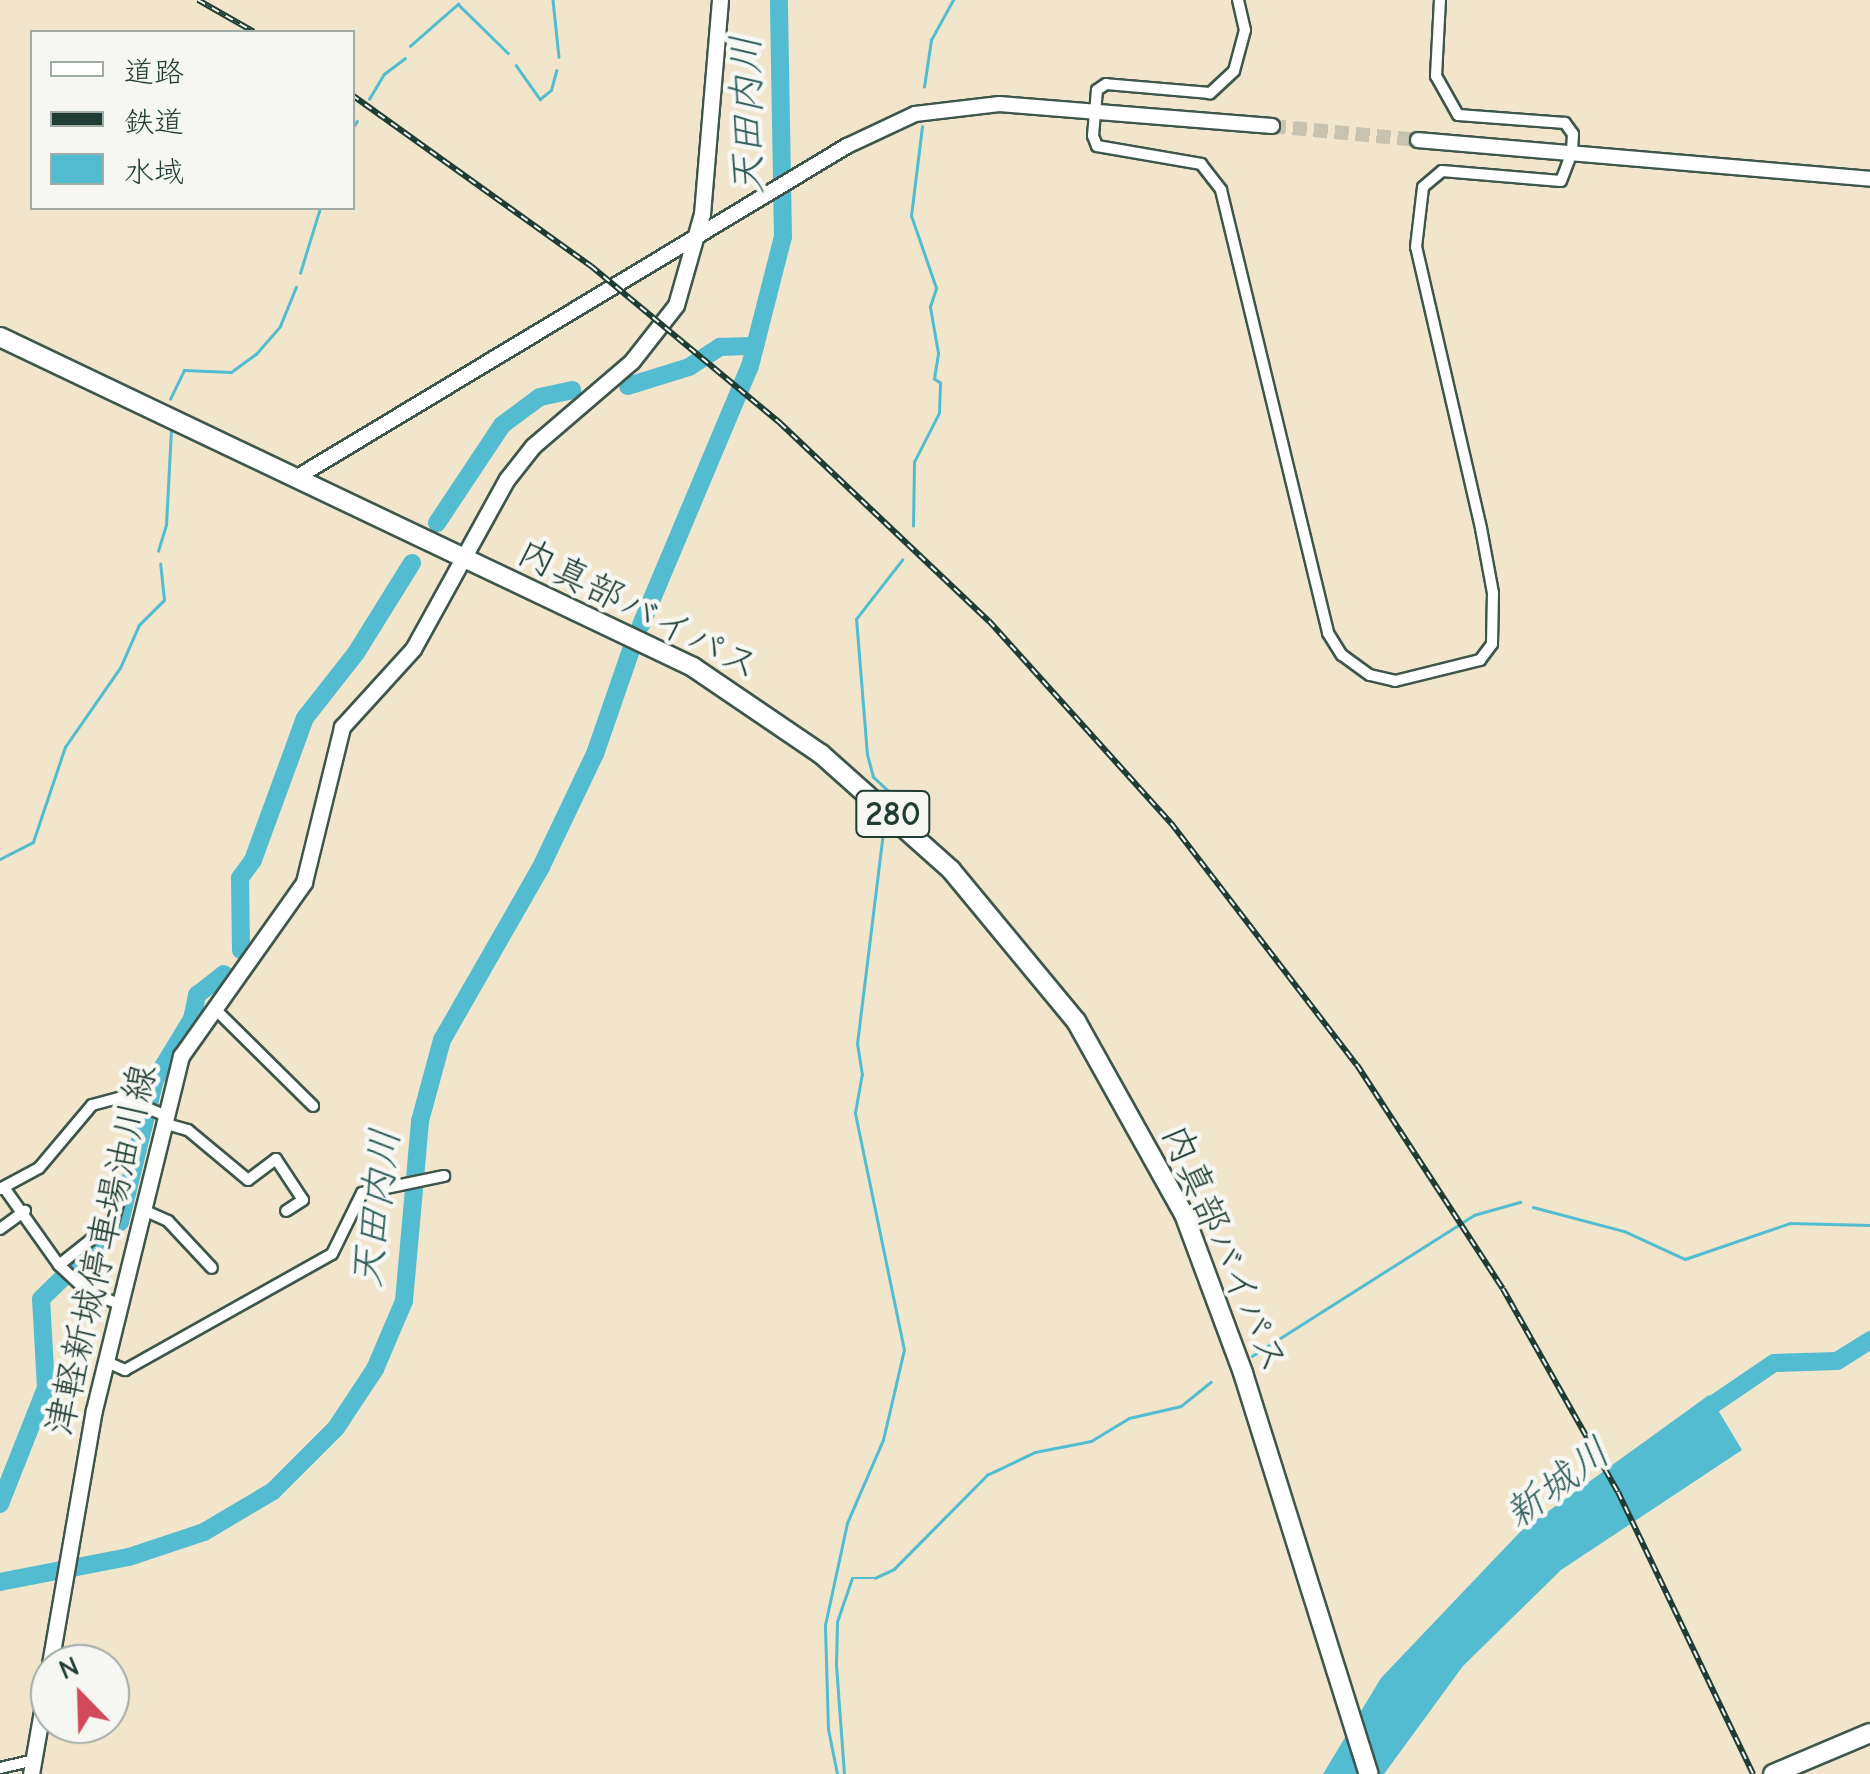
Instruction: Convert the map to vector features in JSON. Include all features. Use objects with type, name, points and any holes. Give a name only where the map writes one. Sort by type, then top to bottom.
[{"type":"highway","name":"内真部バイパス","points":[[0,337],[649,644],[784,726],[911,830],[1034,966],[1114,1081],[1184,1214],[1244,1373],[1369,1774]]},
{"type":"highway","points":[[1773,1774],[1870,1733]]},
{"type":"main road","name":"津軽新城停車場油川線","points":[[54,1644],[108,1362],[148,1212],[154,1113],[182,1056],[304,882],[342,727],[412,649],[462,556],[532,446],[632,360],[666,321],[698,236],[720,0]]},
{"type":"street","points":[[1238,0],[1245,30],[1234,71],[1210,93],[1106,84],[1097,90],[1096,146],[1201,164],[1222,190],[1328,634],[1342,655],[1395,681],[1480,660],[1492,644],[1493,593],[1481,528],[1416,248],[1424,187],[1442,171],[1561,181],[1572,152],[1573,134],[1565,123],[1458,115],[1436,76],[1440,0]]},
{"type":"street","points":[[299,476],[874,130],[945,106],[1096,112],[1272,126]]},
{"type":"street","points":[[1418,140],[1870,179]]},
{"type":"street","points":[[215,1009],[313,1106]]},
{"type":"street","points":[[122,1305],[88,1292],[63,1269],[25,1211],[3,1189],[50,1157],[92,1105],[121,1097],[188,1130],[248,1180],[276,1158],[303,1200],[286,1211]]},
{"type":"street","points":[[108,1362],[125,1370],[332,1254],[362,1193],[404,1180],[444,1176]]},
{"type":"street","points":[[63,1269],[114,1222],[123,1186]]},
{"type":"street","points":[[0,1229],[25,1211]]},
{"type":"street","points":[[148,1212],[168,1221],[212,1268]]},
{"type":"street","points":[[0,1768],[33,1767]]},
{"type":"water","points":[[1709,1395],[1742,1450],[1561,1570],[1463,1666],[1384,1774],[1323,1774],[1381,1678],[1521,1531]]},
{"type":"waterway","points":[[553,0],[559,57]]},
{"type":"waterway","name":"天田内川","points":[[641,625],[750,366],[783,237],[779,0]]},
{"type":"waterway","points":[[924,87],[931,40],[953,0]]},
{"type":"waterway","points":[[410,46],[458,4],[508,53]]},
{"type":"waterway","points":[[369,99],[384,74],[405,58]]},
{"type":"waterway","points":[[516,65],[540,99],[551,90],[556,71]]},
{"type":"waterway","points":[[913,526],[914,462],[939,413],[940,383],[934,379],[938,353],[930,307],[936,288],[911,216],[922,127]]},
{"type":"waterway","points":[[300,273],[319,210]]},
{"type":"waterway","points":[[170,399],[184,370],[231,372],[256,354],[280,326],[296,287]]},
{"type":"waterway","name":"天田内川","points":[[628,386],[689,367],[720,347],[755,346]]},
{"type":"waterway","name":"天田内川","points":[[437,523],[502,425],[540,397],[572,390]]},
{"type":"waterway","points":[[158,551],[166,525],[171,429]]},
{"type":"waterway","points":[[889,792],[873,777],[867,755],[856,619],[902,560]]},
{"type":"waterway","name":"天田内川","points":[[241,950],[240,878],[253,860],[305,718],[356,653],[412,563]]},
{"type":"waterway","points":[[0,859],[33,842],[65,747],[120,668],[139,625],[164,600],[160,564]]},
{"type":"waterway","name":"天田内川","points":[[0,1582],[129,1557],[204,1532],[273,1491],[336,1428],[375,1369],[404,1301],[420,1121],[442,1040],[541,867],[595,754],[632,647]]},
{"type":"waterway","points":[[837,1774],[828,1729],[825,1625],[847,1523],[883,1440],[904,1350],[855,1113],[862,1075],[857,1044],[883,831]]},
{"type":"waterway","name":"天田内川","points":[[0,1504],[46,1388],[41,1299],[120,1222],[155,1080],[192,1019],[197,995],[224,974]]},
{"type":"waterway","points":[[1252,1356],[1474,1215],[1520,1202]]},
{"type":"waterway","points":[[1533,1207],[1624,1231],[1685,1259],[1790,1223],[1870,1225]]},
{"type":"waterway","name":"新城川","points":[[1696,1416],[1774,1363],[1837,1361],[1870,1340]]},
{"type":"waterway","points":[[844,1774],[837,1622],[852,1578],[875,1578],[894,1569],[987,1475],[1035,1452],[1091,1441],[1129,1418],[1181,1406],[1211,1382]]},
{"type":"tunnel","points":[[1272,126],[1418,140]]},
{"type":"railway","points":[[198,0],[250,30]]},
{"type":"railway","points":[[355,97],[591,266],[780,423],[989,621],[1171,823],[1357,1065],[1503,1289],[1618,1492],[1753,1774]]}]
